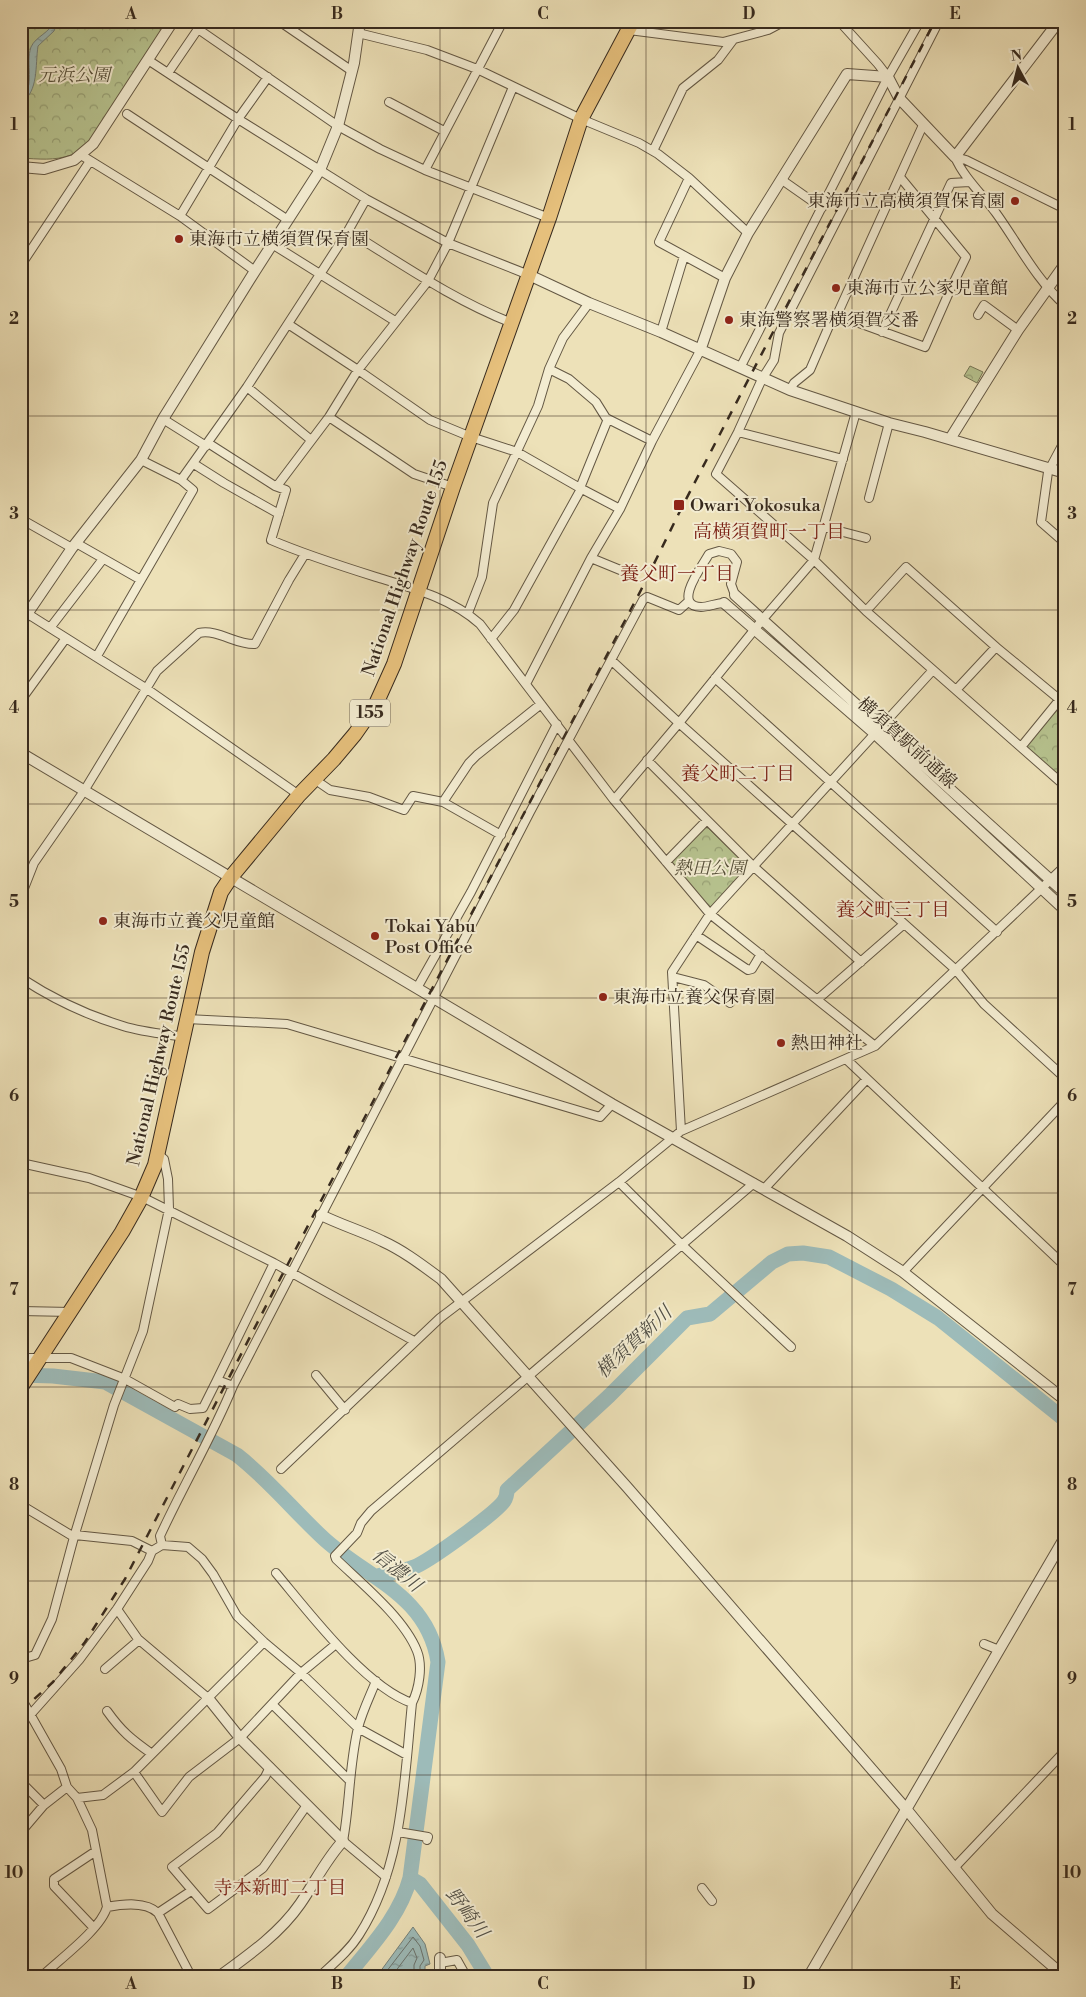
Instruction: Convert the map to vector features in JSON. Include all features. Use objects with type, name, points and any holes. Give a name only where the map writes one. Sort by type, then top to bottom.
[{"type":"highway","name":"National Highway Route 155","points":[[21,1387],[122,1232],[142,1197],[156,1165],[210,921],[221,892],[231,877],[299,795],[355,734],[376,704],[394,664],[453,487],[529,275],[581,119],[631,26]]},
{"type":"street","points":[[21,167],[44,169],[74,160],[93,144],[172,21]]},
{"type":"street","points":[[168,73],[198,29],[206,21]]},
{"type":"street","points":[[279,21],[352,71]]},
{"type":"street","points":[[21,623],[74,545],[141,460],[163,419],[254,271],[320,170],[338,126],[352,71],[360,21]]},
{"type":"street","points":[[631,26],[723,42],[768,30],[785,21]]},
{"type":"street","points":[[839,21],[878,64],[888,77],[899,98],[955,157],[960,168],[994,211],[1048,288],[1065,305]]},
{"type":"street","points":[[740,368],[888,77],[920,21]]},
{"type":"street","points":[[939,21],[779,333],[774,360],[762,379],[716,474],[814,560],[866,611],[1065,786]]},
{"type":"street","points":[[955,157],[1059,21]]},
{"type":"street","points":[[425,170],[444,130],[502,23]]},
{"type":"street","points":[[198,29],[338,126],[380,150],[425,170],[548,218]]},
{"type":"street","points":[[358,33],[427,50],[477,69],[581,119],[639,143],[689,178],[748,233]]},
{"type":"street","points":[[653,151],[683,88],[718,60],[733,40]]},
{"type":"street","points":[[148,60],[366,199],[448,243],[529,275],[589,304],[661,332],[790,390],[888,423],[1065,473]]},
{"type":"street","points":[[526,684],[591,558],[620,509],[652,441],[700,351],[725,278],[748,233],[847,74],[888,77]]},
{"type":"street","points":[[180,216],[238,119],[268,77]]},
{"type":"street","points":[[277,486],[330,417],[358,370],[428,281],[448,243],[513,87]]},
{"type":"street","points":[[389,102],[444,130]]},
{"type":"street","points":[[127,114],[288,220]]},
{"type":"street","points":[[790,390],[794,383],[810,370],[829,326],[837,315],[923,124]]},
{"type":"street","points":[[81,155],[180,216],[254,271]]},
{"type":"street","points":[[955,157],[966,160],[1065,209]]},
{"type":"street","points":[[21,266],[90,162]]},
{"type":"street","points":[[837,315],[925,347],[966,257],[900,177]]},
{"type":"street","points":[[689,178],[659,242],[725,278]]},
{"type":"street","points":[[782,180],[822,208]]},
{"type":"street","points":[[882,332],[951,183],[970,182]]},
{"type":"street","points":[[181,480],[247,387],[348,231],[366,199]]},
{"type":"street","points":[[348,231],[477,309],[512,323]]},
{"type":"street","points":[[272,244],[395,321]]},
{"type":"street","points":[[661,332],[684,256]]},
{"type":"street","points":[[950,439],[1018,330],[1065,264]]},
{"type":"street","points":[[468,613],[482,577],[493,503],[538,406],[549,369],[563,338],[589,304]]},
{"type":"street","points":[[978,315],[984,305],[1018,330]]},
{"type":"street","points":[[288,324],[430,420],[517,452],[580,489],[620,509]]},
{"type":"street","points":[[549,369],[569,379],[596,402],[608,419],[652,441]]},
{"type":"street","points":[[247,387],[311,440]]},
{"type":"street","points":[[614,800],[814,560],[856,412]]},
{"type":"street","points":[[330,417],[414,474],[453,487]]},
{"type":"street","points":[[163,419],[275,486],[286,490],[271,540],[305,554],[419,590],[468,613],[480,624],[614,800],[710,914],[875,1046]]},
{"type":"street","points":[[491,639],[514,610],[580,489],[608,419]]},
{"type":"street","points":[[870,498],[888,423]]},
{"type":"street","points":[[738,432],[843,459]]},
{"type":"street","points":[[1065,440],[1049,467],[1041,522],[1065,544]]},
{"type":"street","points":[[97,656],[193,490],[181,480],[141,460]]},
{"type":"street","points":[[194,464],[278,514]]},
{"type":"street","points":[[21,519],[103,559],[141,580]]},
{"type":"street","points":[[824,527],[866,538]]},
{"type":"street","points":[[724,603],[703,607],[693,605],[689,601],[688,590],[709,554],[719,551],[731,554],[737,562],[731,584],[735,595]]},
{"type":"street","points":[[21,896],[34,863],[84,792],[157,671],[199,633],[205,632],[217,635],[245,645],[255,644],[305,554]]},
{"type":"street","points":[[591,558],[630,574]]},
{"type":"street","points":[[50,628],[103,559]]},
{"type":"street","points":[[866,611],[906,567],[996,647],[1063,699],[1021,748]]},
{"type":"street","name":"横須賀駅前通線","points":[[735,595],[763,619],[1065,910]]},
{"type":"street","points":[[162,1545],[160,1536],[219,1420],[233,1386],[644,598],[652,598],[679,610],[689,601]]},
{"type":"street","name":"横須賀駅前通線","points":[[724,603],[878,730],[1065,893]]},
{"type":"street","points":[[28,614],[97,656],[299,795]]},
{"type":"street","points":[[21,700],[66,638]]},
{"type":"street","points":[[956,690],[996,647]]},
{"type":"street","points":[[611,660],[792,825],[956,970],[984,1004],[1065,1078]]},
{"type":"street","points":[[681,1131],[672,972],[710,914],[933,670]]},
{"type":"street","points":[[715,678],[997,932]]},
{"type":"street","points":[[443,802],[469,762],[477,754],[541,704]]},
{"type":"street","points":[[417,988],[471,892],[557,724]]},
{"type":"street","points":[[21,753],[612,1104],[847,1236],[903,1272],[1065,1400]]},
{"type":"street","points":[[647,760],[753,866],[861,962]]},
{"type":"street","points":[[314,779],[330,790],[368,797],[404,810],[413,796],[443,802],[501,834]]},
{"type":"street","points":[[666,862],[706,821]]},
{"type":"street","points":[[281,1469],[440,1318],[620,1182],[671,1138],[681,1131],[875,1046],[1065,866]]},
{"type":"street","points":[[818,999],[904,924]]},
{"type":"street","points":[[696,935],[748,970],[752,969],[761,954]]},
{"type":"street","points":[[21,978],[49,996],[79,1010],[124,1026],[184,1037]]},
{"type":"street","points":[[672,978],[704,984],[730,1003]]},
{"type":"street","points":[[187,1019],[287,1024],[600,1117],[612,1104]]},
{"type":"street","points":[[846,1059],[866,1080],[1065,1266]]},
{"type":"street","points":[[764,1189],[866,1080]]},
{"type":"street","points":[[903,1272],[1065,1101]]},
{"type":"street","points":[[21,1659],[35,1656],[52,1619],[114,1405],[143,1331],[169,1209],[168,1179],[164,1159],[158,1154]]},
{"type":"street","points":[[21,1163],[89,1178],[169,1209],[274,1263],[414,1342]]},
{"type":"street","points":[[620,1182],[682,1245],[791,1347]]},
{"type":"street","points":[[320,1976],[341,1957],[359,1935],[390,1868],[398,1832],[412,1703],[417,1694],[419,1671],[417,1650],[408,1634],[388,1610],[335,1556],[357,1533],[361,1523],[371,1511],[754,1183]]},
{"type":"street","points":[[322,1215],[337,1223],[382,1240],[413,1258],[441,1279],[529,1376],[906,1810],[992,1914],[1064,1976]]},
{"type":"street","points":[[21,1358],[71,1358],[124,1381],[175,1407],[178,1404],[190,1409],[202,1408],[274,1263]]},
{"type":"street","points":[[21,1311],[71,1312]]},
{"type":"street","points":[[316,1375],[345,1410]]},
{"type":"street","points":[[217,1380],[233,1386]]},
{"type":"street","points":[[21,1505],[75,1536],[132,1541],[152,1551]]},
{"type":"street","points":[[809,1976],[856,1891],[906,1810],[1065,1537]]},
{"type":"street","points":[[30,1715],[79,1660],[117,1609],[148,1561],[152,1551],[162,1545],[188,1547],[213,1574],[237,1616],[264,1642],[301,1673],[358,1728],[407,1755]]},
{"type":"street","points":[[276,1573],[336,1644],[376,1681],[404,1700],[412,1703]]},
{"type":"street","points":[[117,1609],[139,1640],[208,1698],[240,1738],[343,1841],[386,1877]]},
{"type":"street","points":[[105,1669],[139,1640]]},
{"type":"street","points":[[77,1798],[103,1795],[134,1772],[264,1642]]},
{"type":"street","points":[[134,1772],[162,1812],[188,1777],[240,1738],[301,1673],[336,1644]]},
{"type":"street","points":[[984,1644],[999,1650]]},
{"type":"street","points":[[220,1976],[244,1959],[278,1929],[299,1906],[343,1841],[358,1728],[376,1681]]},
{"type":"street","points":[[21,1698],[61,1769],[67,1787],[77,1798],[92,1830],[107,1906],[105,1913],[93,1927],[42,1976]]},
{"type":"street","points":[[272,1704],[350,1781]]},
{"type":"street","points":[[107,1711],[120,1730],[133,1742],[152,1754]]},
{"type":"street","points":[[955,1867],[1065,1751]]},
{"type":"street","points":[[270,1767],[265,1777],[217,1833],[172,1867],[208,1909],[263,1868],[308,1805]]},
{"type":"street","points":[[21,1782],[44,1805]]},
{"type":"street","points":[[21,1832],[44,1805],[67,1787]]},
{"type":"street","points":[[398,1832],[425,1838]]},
{"type":"street","points":[[93,1927],[54,1886],[54,1879],[96,1851]]},
{"type":"street","points":[[702,1888],[712,1901]]},
{"type":"street","points":[[158,1913],[191,1891]]},
{"type":"street","points":[[107,1906],[122,1904],[152,1907],[158,1913],[191,1976]]},
{"type":"street","points":[[440,1976],[440,1961],[457,1960],[466,1976]]},
{"type":"green space","name":"元浜公園","points":[[21,21],[166,21],[124,95],[97,133],[84,147],[71,155],[46,159],[21,158]]},
{"type":"green space","points":[[970,366],[983,372],[977,383],[964,376]]},
{"type":"green space","points":[[1060,707],[1065,707],[1065,780],[1062,780],[1026,748],[1026,744]]},
{"type":"green space","name":"熱田公園","points":[[703,827],[708,828],[746,865],[746,870],[713,906],[708,907],[671,862],[672,858]]},
{"type":"water","points":[[54,21],[58,21],[54,31],[38,46],[35,78],[31,92],[21,103],[21,99],[28,88],[31,47],[49,29]]},
{"type":"water","points":[[413,1927],[425,1944],[430,1964],[425,1966],[425,1976],[377,1976]]},
{"type":"waterway","name":"横須賀新川","points":[[377,1576],[405,1570],[422,1563],[476,1526],[504,1501],[507,1490],[609,1396],[687,1318],[710,1314],[772,1262],[788,1254],[803,1253],[829,1257],[891,1289],[938,1318],[1065,1420]]},
{"type":"waterway","name":"信濃川","points":[[21,1375],[53,1376],[105,1382],[237,1455],[259,1474],[322,1537],[408,1603],[421,1619],[432,1638],[438,1662],[410,1878],[392,1918],[347,1976]]},
{"type":"waterway","name":"野崎川","points":[[410,1878],[420,1884],[468,1945],[487,1976]]},
{"type":"railway","points":[[21,1711],[53,1682],[85,1642],[125,1579],[641,590],[682,507],[935,21]]},
{"type":"place","name":"東海市立高横須賀保育園","points":[[1015,201]]},
{"type":"place","name":"東海市立横須賀保育園","points":[[179,239]]},
{"type":"place","name":"東海市立公家児童館","points":[[836,288]]},
{"type":"place","name":"東海警察署横須賀交番","points":[[729,320]]},
{"type":"place","name":"Owari Yokosuka","points":[[679,505]]},
{"type":"place","name":"東海市立養父児童館","points":[[103,921]]},
{"type":"place","name":"Tokai Yabu Post Office","points":[[375,936]]},
{"type":"place","name":"東海市立養父保育園","points":[[603,997]]},
{"type":"place","name":"熱田神社","points":[[781,1043]]},
{"type":"district","name":"高横須賀町一丁目","points":[[769,532]]},
{"type":"district","name":"養父町一丁目","points":[[677,574]]},
{"type":"district","name":"養父町二丁目","points":[[738,774]]},
{"type":"district","name":"養父町三丁目","points":[[893,910]]},
{"type":"district","name":"寺本新町二丁目","points":[[280,1888]]}]
